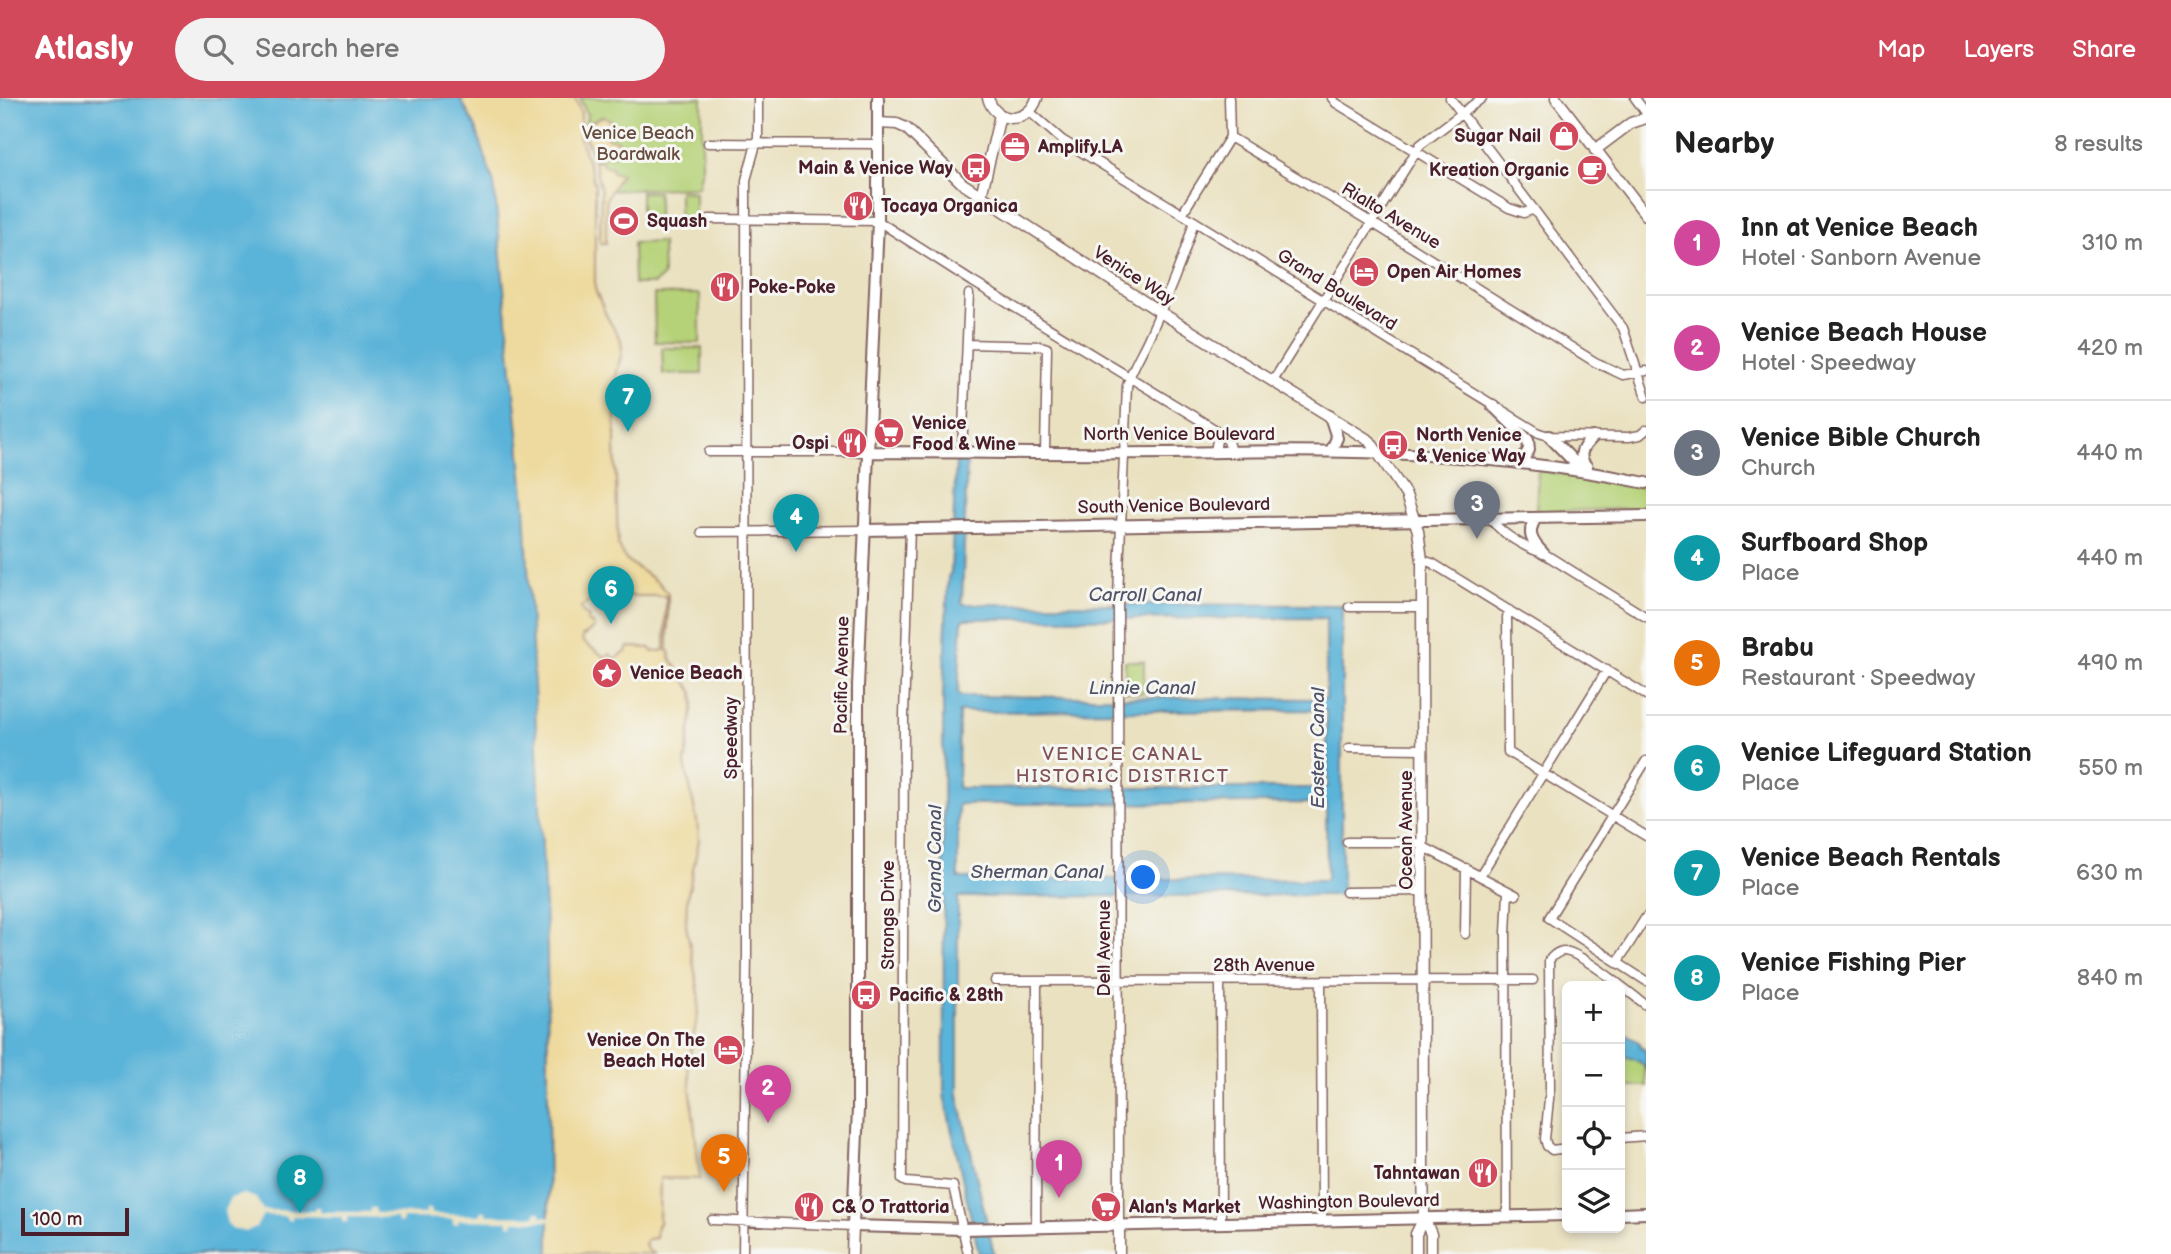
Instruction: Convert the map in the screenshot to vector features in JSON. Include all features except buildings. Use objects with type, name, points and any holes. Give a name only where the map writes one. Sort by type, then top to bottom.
[{"type":"main road","name":"Pacific Avenue","points":[[853,1226],[858,1110],[858,686],[878,221],[878,98]]},
{"type":"main road","points":[[1493,405],[1528,440],[1529,450],[1522,461]]},
{"type":"main road","points":[[1330,416],[1337,438],[1331,451]]},
{"type":"main road","points":[[1549,436],[1587,471]]},
{"type":"main road","points":[[1587,471],[1581,456],[1582,449],[1593,437]]},
{"type":"main road","name":"North Venice Boulevard","points":[[869,453],[1379,452],[1522,461],[1646,483]]},
{"type":"main road","name":"South Venice Boulevard","points":[[865,530],[1646,516]]},
{"type":"main road","points":[[1536,518],[1530,527],[1531,538],[1543,553]]},
{"type":"main road","points":[[1625,1214],[1646,1213]]},
{"type":"main road","name":"Washington Boulevard","points":[[853,1226],[990,1229],[1562,1215]]},
{"type":"street","name":"Speedway","points":[[743,1254],[747,953],[746,180],[756,144],[758,98]]},
{"type":"street","points":[[988,98],[992,108],[1000,115],[1015,118],[1030,112],[1037,98]]},
{"type":"street","points":[[1182,214],[1230,137],[1229,98]]},
{"type":"street","points":[[1332,98],[1336,103],[1517,212],[1524,213],[1534,209]]},
{"type":"street","points":[[1450,98],[1623,328],[1643,372],[1646,397]]},
{"type":"street","points":[[1273,381],[1416,151],[1424,141],[1482,98]]},
{"type":"street","points":[[1556,98],[1646,215]]},
{"type":"street","points":[[1595,150],[1646,116],[1635,98]]},
{"type":"street","name":"Grand Boulevard","points":[[1030,112],[1062,140],[1539,433],[1549,436],[1629,437],[1640,435],[1646,430]]},
{"type":"street","points":[[981,196],[1000,115]]},
{"type":"street","name":"Venice Way","points":[[878,123],[897,124],[911,130],[958,180],[981,196],[1160,312],[1370,441],[1379,452]]},
{"type":"street","name":"Rialto Avenue","points":[[1230,137],[1595,362],[1628,376],[1643,372]]},
{"type":"street","points":[[708,143],[878,144]]},
{"type":"street","points":[[709,219],[878,221],[995,296],[1225,436],[1231,452]]},
{"type":"street","points":[[1129,376],[1142,354],[1160,312],[1194,221]]},
{"type":"street","points":[[962,452],[969,293]]},
{"type":"street","points":[[967,344],[1047,348],[1045,452]]},
{"type":"street","name":"Dell Avenue","points":[[1119,1226],[1118,602],[1129,376]]},
{"type":"street","points":[[1212,428],[1217,440],[1214,452]]},
{"type":"street","name":"North Venice Boulevard","points":[[709,452],[869,453]]},
{"type":"street","name":"Ocean Avenue","points":[[1379,452],[1403,488],[1415,519],[1423,560],[1424,1218]]},
{"type":"street","points":[[1490,519],[1500,529],[1535,551],[1543,553],[1646,617]]},
{"type":"street","name":"Strongs Drive","points":[[911,528],[904,715],[902,1180],[953,1186],[967,1229],[968,1254]]},
{"type":"street","name":"South Venice Boulevard","points":[[702,532],[865,530]]},
{"type":"street","points":[[1423,560],[1646,695]]},
{"type":"street","points":[[1349,607],[1422,607]]},
{"type":"street","points":[[1509,610],[1508,752],[1646,836]]},
{"type":"street","points":[[1480,876],[1607,670]]},
{"type":"street","points":[[1349,748],[1422,749]]},
{"type":"street","points":[[1646,761],[1549,918],[1646,981]]},
{"type":"street","points":[[1347,842],[1414,842],[1512,894],[1506,979],[1507,1216]]},
{"type":"street","points":[[1465,934],[1466,868]]},
{"type":"street","points":[[1346,892],[1422,891]]},
{"type":"street","points":[[1617,963],[1646,917]]},
{"type":"street","points":[[1562,1149],[1552,1150],[1545,1139],[1550,1089],[1549,960],[1561,951],[1570,952],[1608,975],[1646,1005]]},
{"type":"street","points":[[1220,980],[1221,1223]]},
{"type":"street","name":"28th Avenue","points":[[995,981],[1532,980]]},
{"type":"street","points":[[1037,981],[1037,1227]]},
{"type":"street","points":[[1321,981],[1322,1221]]},
{"type":"street","points":[[1625,1138],[1646,1136]]},
{"type":"street","points":[[1416,1254],[1416,1234],[1424,1218]]},
{"type":"street","points":[[1424,1218],[1431,1234],[1431,1254]]},
{"type":"street","name":"Washington Boulevard","points":[[712,1220],[853,1226]]},
{"type":"street","name":"Pacific Avenue","points":[[852,1254],[853,1226]]},
{"type":"street","points":[[1119,1226],[1119,1254]]},
{"type":"green space","name":"Venice Beach Boardwalk","points":[[580,98],[702,98],[702,169],[698,187],[601,191],[593,156],[585,137],[587,115]]},
{"type":"green space","points":[[679,191],[695,192],[695,222],[679,222]]},
{"type":"green space","points":[[641,192],[658,192],[658,222],[641,222]]},
{"type":"green space","points":[[662,242],[663,276],[654,284],[634,284],[633,243]]},
{"type":"green space","points":[[654,294],[700,294],[700,343],[655,342]]},
{"type":"green space","points":[[662,348],[702,348],[702,374],[663,374]]},
{"type":"green space","points":[[1538,470],[1646,488],[1646,508],[1536,512]]},
{"type":"green space","points":[[1125,661],[1144,661],[1144,693],[1125,692]]},
{"type":"green space","points":[[1625,1056],[1644,1065],[1646,1086],[1625,1086]]},
{"type":"sand","name":"Venice Beach","points":[[460,98],[575,98],[581,112],[580,138],[595,185],[595,289],[621,340],[622,351],[615,380],[618,545],[626,560],[659,583],[668,594],[668,649],[671,659],[693,692],[694,704],[685,764],[699,840],[687,899],[686,925],[699,993],[688,1065],[700,1179],[660,1178],[656,1238],[645,1242],[646,1248],[654,1254],[549,1254],[547,947],[476,128]],"holes":[[[603,591],[617,591],[622,596],[666,596],[665,650],[652,652],[651,648],[628,647],[626,652],[614,659],[610,654],[605,657],[583,642],[582,637],[594,628],[594,625],[587,621],[589,617],[583,613],[581,607]]]},
{"type":"sand","points":[[603,116],[612,121],[605,128],[605,135],[618,141],[620,146],[613,155],[607,157],[605,152],[598,151],[596,147],[592,152],[585,137],[591,122]]},
{"type":"sand","points":[[594,160],[602,160],[603,166],[611,167],[613,173],[621,174],[606,199],[606,243],[600,243],[601,191]]},
{"type":"water","points":[[0,98],[460,98],[476,128],[494,184],[525,505],[547,947],[549,1254],[0,1254]]},
{"type":"water","points":[[956,461],[967,461],[963,604],[1342,605],[1340,895],[958,897],[958,1095],[994,1254],[979,1254],[944,1095],[943,695],[948,577],[951,572]],"holes":[[[1326,618],[1326,699],[960,696],[958,693],[962,622],[965,619]],[[1326,710],[1328,786],[960,788],[959,712]],[[1326,803],[1327,878],[958,878],[960,804]]]},
{"type":"water","points":[[1625,1033],[1640,1043],[1646,1051],[1646,1071],[1639,1061],[1625,1057]]},
{"type":"pier","points":[[244,1194],[256,1198],[263,1210],[314,1211],[315,1207],[319,1207],[320,1212],[370,1212],[370,1208],[375,1208],[376,1213],[425,1214],[426,1209],[430,1209],[431,1214],[480,1215],[481,1211],[486,1211],[486,1215],[536,1216],[536,1212],[541,1212],[541,1216],[552,1217],[552,1221],[514,1221],[513,1225],[508,1225],[508,1221],[459,1220],[458,1224],[453,1224],[453,1219],[403,1218],[402,1223],[398,1223],[397,1218],[348,1217],[347,1222],[342,1222],[342,1217],[292,1216],[292,1220],[287,1220],[286,1216],[263,1215],[256,1227],[245,1232],[232,1228],[227,1223],[224,1211],[230,1198]]},
{"type":"place","name":"Sugar Nail","points":[[1564,136]]},
{"type":"place","name":"Amplify.LA","points":[[1015,147]]},
{"type":"place","name":"Main & Venice Way","points":[[976,168]]},
{"type":"place","name":"Kreation Organic","points":[[1592,170]]},
{"type":"place","name":"Tocaya Organica","points":[[858,206]]},
{"type":"place","name":"Squash","points":[[624,221]]},
{"type":"place","name":"Open Air Homes","points":[[1364,272]]},
{"type":"place","name":"Poke-Poke","points":[[725,287]]},
{"type":"place","name":"Venice Beach Rentals","points":[[628,432]]},
{"type":"place","name":"Venice Food & Wine","points":[[889,433]]},
{"type":"place","name":"Ospi","points":[[852,443]]},
{"type":"place","name":"North Venice & Venice Way","points":[[1393,445]]},
{"type":"place","name":"Venice Bible Church","points":[[1477,539]]},
{"type":"place","name":"Surfboard Shop","points":[[796,552]]},
{"type":"place","name":"Venice Lifeguard Station","points":[[611,624]]},
{"type":"place","name":"Venice Beach","points":[[607,673]]},
{"type":"place","name":"Pacific & 28th","points":[[866,995]]},
{"type":"place","name":"Venice On The Beach Hotel","points":[[728,1050]]},
{"type":"place","name":"Venice Beach House","points":[[768,1123]]},
{"type":"place","name":"Tahntawan","points":[[1483,1173]]},
{"type":"place","name":"Brabu","points":[[724,1192]]},
{"type":"place","name":"Inn at Venice Beach","points":[[1059,1198]]},
{"type":"place","name":"C& O Trattoria","points":[[809,1207]]},
{"type":"place","name":"Alan's Market","points":[[1106,1207]]},
{"type":"place","name":"Venice Fishing Pier","points":[[300,1213]]},
{"type":"district","name":"VENICE CANAL HISTORIC DISTRICT","points":[[1123,765]]},
{"type":"water label","name":"Carroll Canal","points":[[1145,595]]},
{"type":"water label","name":"Linnie Canal","points":[[1142,688]]},
{"type":"water label","name":"Eastern Canal","points":[[1318,748]]},
{"type":"water label","name":"Grand Canal","points":[[935,859]]},
{"type":"water label","name":"Sherman Canal","points":[[1037,872]]}]
